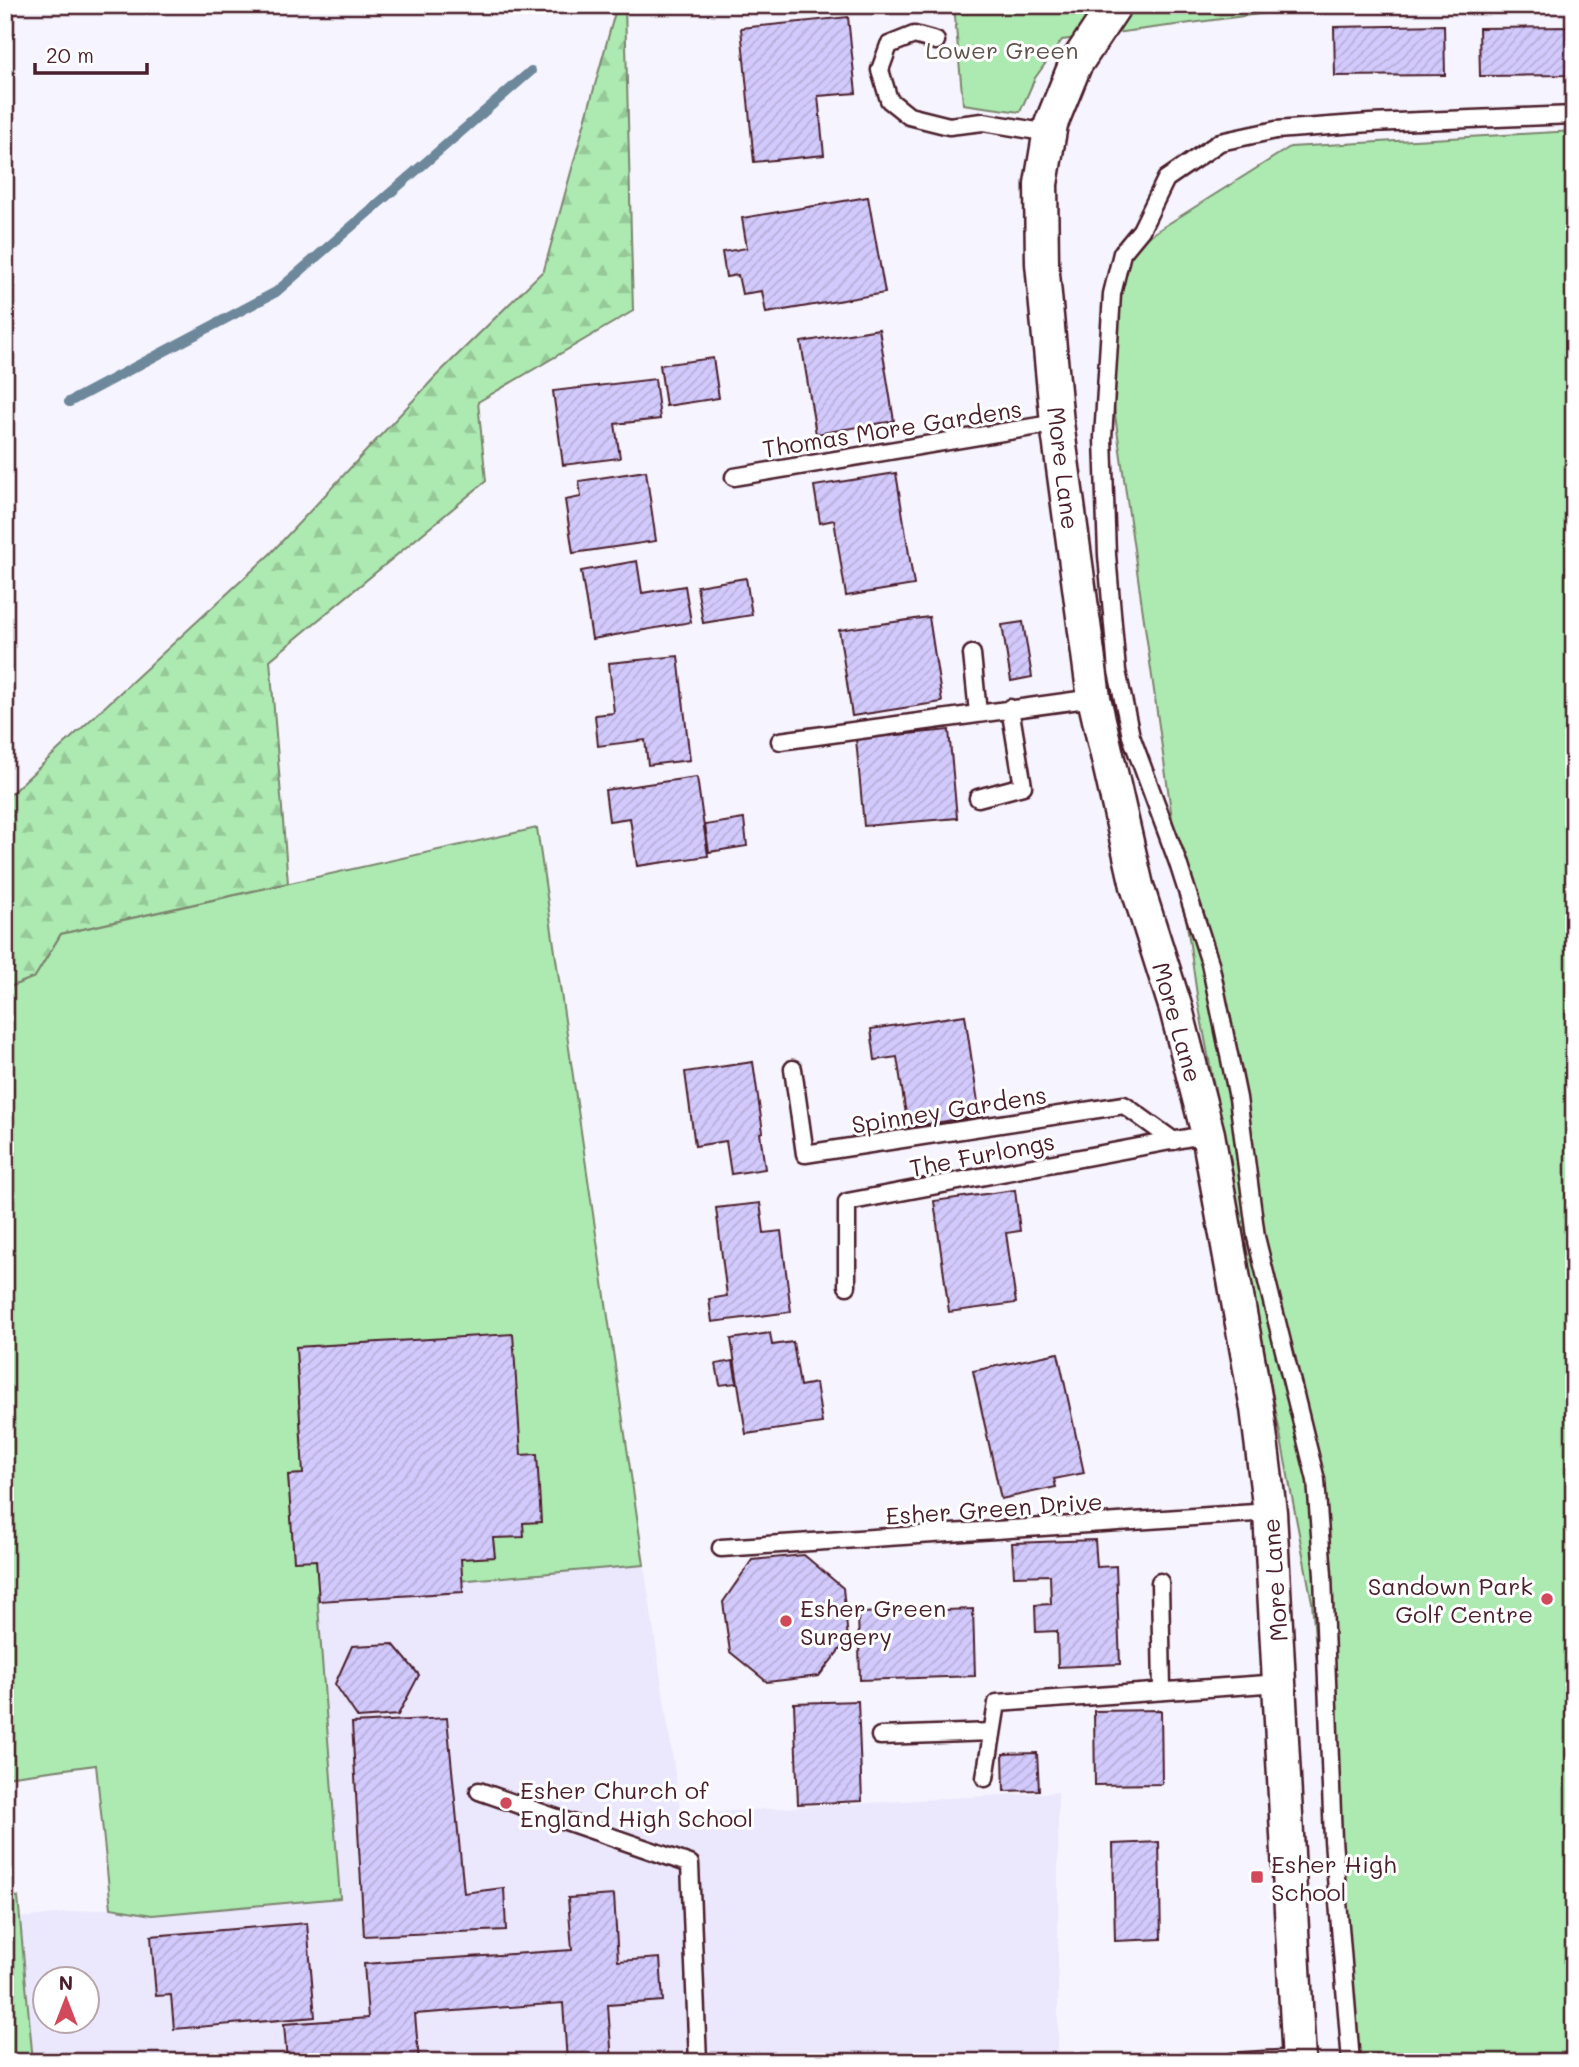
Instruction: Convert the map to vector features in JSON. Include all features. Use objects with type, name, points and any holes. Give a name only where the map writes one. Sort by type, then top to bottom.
[{"type":"street","name":"More Lane","points":[[1115,5],[1075,65],[1049,133],[1041,184],[1042,263],[1057,423],[1094,698],[1137,886],[1176,1009],[1208,1134],[1257,1408],[1270,1512],[1299,2060]]},
{"type":"lane","points":[[936,41],[914,35],[888,45],[880,69],[889,100],[909,116],[948,126],[983,122],[1049,133]]},
{"type":"lane","points":[[1351,2062],[1333,1840],[1323,1575],[1316,1480],[1256,1237],[1238,1098],[1210,963],[1177,860],[1131,736],[1117,671],[1107,555],[1103,438],[1112,294],[1122,253],[1141,230],[1166,179],[1220,142],[1276,130],[1574,115]]},
{"type":"lane","name":"Thomas More Gardens","points":[[734,477],[1057,423]]},
{"type":"lane","points":[[972,654],[978,713]]},
{"type":"lane","points":[[780,741],[1094,698]]},
{"type":"lane","points":[[978,798],[1023,786],[1010,708]]},
{"type":"lane","name":"Spinney Gardens","points":[[793,1069],[805,1154],[1124,1105],[1174,1141]]},
{"type":"lane","name":"The Furlongs","points":[[847,1286],[847,1202],[1208,1134]]},
{"type":"lane","name":"Esher Green Drive","points":[[721,1548],[1270,1512]]},
{"type":"lane","points":[[1160,1582],[1162,1690]]},
{"type":"lane","points":[[985,1778],[997,1703],[1280,1683]]},
{"type":"lane","points":[[880,1737],[992,1732]]},
{"type":"lane","points":[[479,1791],[690,1864],[698,2062]]},
{"type":"lane","points":[[1232,2062],[1299,2060]]},
{"type":"shaded area","name":"Esher Church of England High School","points":[[644,1565],[681,1814],[1058,1792],[1058,2062],[33,2062],[20,1918],[111,1908],[152,1915],[340,1898],[317,1593]]},
{"type":"green space","points":[[617,5],[625,5],[633,311],[478,402],[486,481],[270,660],[288,883],[61,934],[35,977],[5,989],[5,799],[270,554],[436,376],[544,270]]},
{"type":"green space","name":"Lower Green","points":[[954,5],[1328,5],[1062,40],[1035,78],[1020,112],[963,104]]},
{"type":"green space","points":[[1574,131],[1574,2062],[1351,2062],[1312,1602],[1198,1002],[1104,337],[1122,253],[1290,147]]},
{"type":"green space","points":[[537,828],[644,1565],[317,1593],[340,1898],[152,1915],[111,1908],[96,1765],[5,1777],[5,989],[35,977],[61,934]]},
{"type":"green space","points":[[5,1894],[18,1897],[33,2062],[5,2062]]},
{"type":"building","points":[[848,17],[856,93],[818,96],[824,155],[754,162],[741,28]]},
{"type":"building","points":[[1444,25],[1445,75],[1335,76],[1334,27]]},
{"type":"building","points":[[1574,27],[1574,75],[1480,76],[1479,28]]},
{"type":"building","points":[[868,197],[885,293],[766,313],[762,291],[742,294],[738,275],[726,277],[722,252],[747,248],[742,218]]},
{"type":"building","points":[[879,329],[894,421],[816,434],[801,342]]},
{"type":"building","points":[[713,358],[719,398],[666,406],[660,365]]},
{"type":"building","points":[[655,379],[660,419],[615,424],[620,458],[563,465],[553,391]]},
{"type":"building","points":[[646,471],[656,541],[573,553],[565,500],[581,497],[579,481]]},
{"type":"building","points":[[896,473],[914,585],[846,596],[834,520],[820,523],[814,486]]},
{"type":"building","points":[[637,561],[642,593],[685,586],[691,622],[592,639],[581,571]]},
{"type":"building","points":[[746,578],[752,615],[703,623],[697,586]]},
{"type":"building","points":[[929,617],[942,702],[852,716],[839,630]]},
{"type":"building","points":[[1023,622],[1032,677],[1011,681],[1002,625]]},
{"type":"building","points":[[678,656],[690,760],[648,765],[645,740],[598,746],[595,715],[614,713],[609,663]]},
{"type":"building","points":[[949,730],[957,818],[864,826],[856,739]]},
{"type":"building","points":[[697,777],[708,856],[637,866],[630,818],[609,821],[605,790]]},
{"type":"building","points":[[744,819],[747,846],[709,852],[705,825]]},
{"type":"building","points":[[965,1015],[980,1116],[908,1127],[897,1057],[875,1060],[871,1029]]},
{"type":"building","points":[[753,1062],[763,1132],[760,1133],[765,1169],[731,1174],[726,1141],[695,1146],[685,1072]]},
{"type":"building","points":[[1015,1190],[1020,1231],[1006,1233],[1016,1303],[949,1312],[934,1201]]},
{"type":"building","points":[[760,1203],[764,1233],[781,1231],[791,1312],[712,1322],[709,1299],[727,1296],[716,1208]]},
{"type":"building","points":[[770,1333],[772,1345],[793,1342],[800,1386],[816,1383],[822,1423],[746,1434],[731,1339]]},
{"type":"building","points":[[513,1334],[521,1455],[537,1454],[541,1522],[523,1523],[524,1537],[493,1538],[495,1557],[461,1559],[463,1592],[319,1601],[316,1560],[294,1561],[288,1475],[303,1474],[296,1347]]},
{"type":"building","points":[[1058,1353],[1084,1473],[1054,1479],[1056,1487],[1001,1499],[973,1371]]},
{"type":"building","points":[[733,1361],[737,1383],[720,1385],[716,1364]]},
{"type":"building","points":[[1095,1540],[1097,1567],[1116,1566],[1120,1664],[1058,1667],[1057,1631],[1036,1632],[1035,1605],[1051,1604],[1050,1575],[1014,1576],[1012,1543]]},
{"type":"building","name":"Esher Green Surgery","points":[[804,1555],[843,1588],[848,1639],[819,1676],[767,1682],[730,1652],[723,1602],[752,1560]]},
{"type":"building","points":[[973,1609],[975,1676],[860,1680],[858,1613]]},
{"type":"building","points":[[393,1644],[419,1675],[398,1715],[358,1718],[335,1684],[352,1646]]},
{"type":"building","points":[[858,1701],[862,1801],[798,1804],[794,1703]]},
{"type":"building","points":[[1161,1710],[1162,1784],[1095,1785],[1094,1711]]},
{"type":"building","points":[[447,1718],[464,1893],[504,1888],[506,1930],[364,1936],[352,1723]]},
{"type":"building","points":[[1037,1753],[1039,1790],[1004,1791],[1003,1754]]},
{"type":"building","points":[[1159,1842],[1161,1939],[1115,1941],[1113,1844]]},
{"type":"building","points":[[614,1895],[618,1961],[660,1958],[663,2001],[608,2005],[612,2062],[567,2062],[563,2003],[415,2014],[419,2062],[287,2062],[284,2024],[368,2018],[364,1964],[572,1950],[568,1898]]},
{"type":"building","points":[[307,1923],[315,2017],[174,2029],[171,1995],[156,1996],[151,1936]]},
{"type":"waterway","points":[[69,402],[276,292],[531,71]]},
{"type":"place","name":"Sandown Park Golf Centre","points":[[1547,1599]]},
{"type":"place","name":"Esher Green Surgery","points":[[786,1621]]},
{"type":"place","name":"Esher Church of England High School","points":[[506,1803]]},
{"type":"place","name":"Esher High School","points":[[1257,1877]]}]
